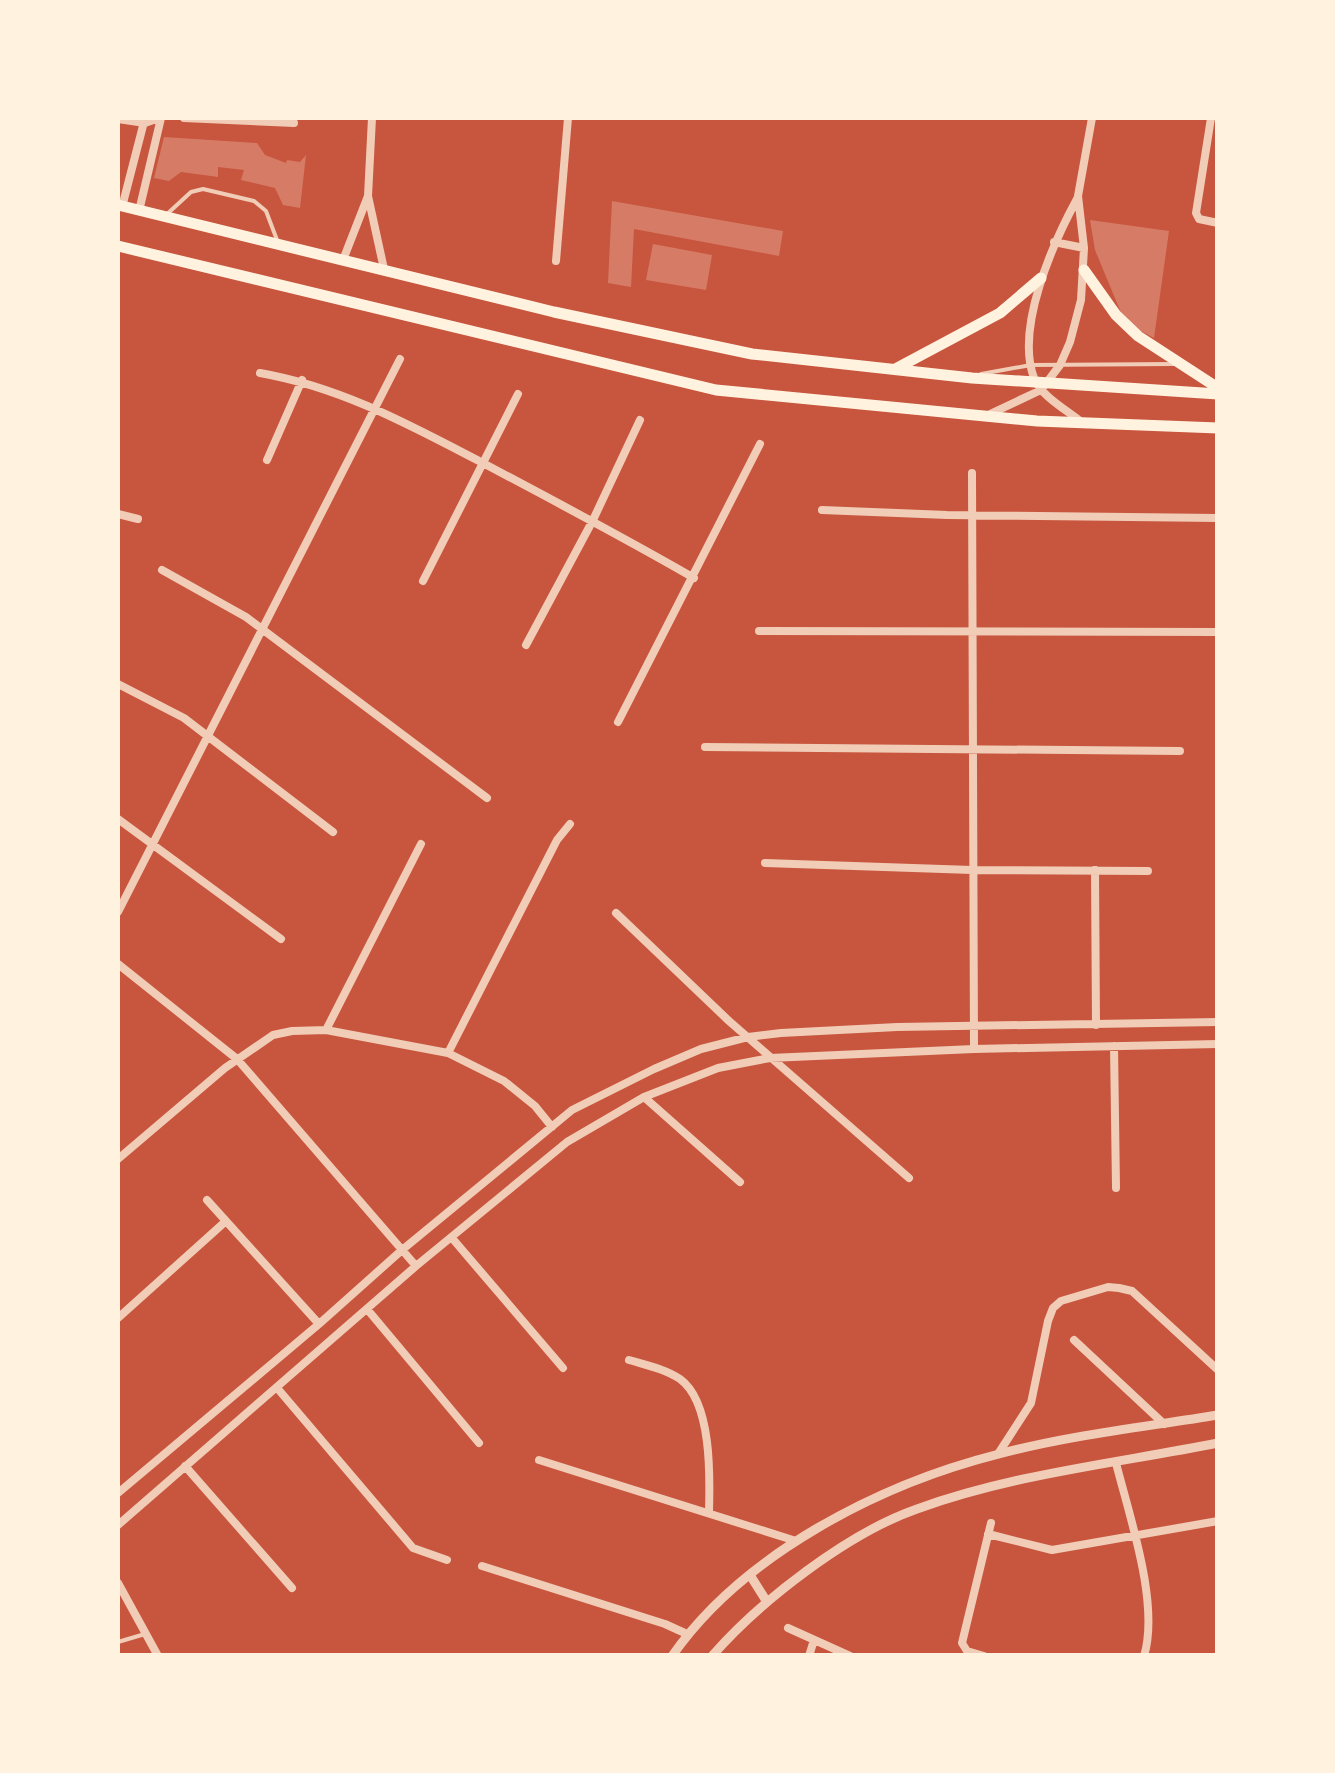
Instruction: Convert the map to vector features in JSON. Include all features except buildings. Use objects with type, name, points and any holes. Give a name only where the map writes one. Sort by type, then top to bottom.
[{"type":"main road","points":[[120,206],[554,312],[795,361],[1042,384],[1218,391]]},
{"type":"main road","points":[[118,246],[701,387],[748,395],[1083,424],[1218,428]]},
{"type":"main road","points":[[1084,270],[1116,316],[1138,336],[1218,391]]},
{"type":"main road","points":[[894,370],[1000,313],[1041,278]]},
{"type":"street","points":[[118,119],[160,118],[140,211]]},
{"type":"street","points":[[184,118],[294,123]]},
{"type":"street","points":[[372,118],[368,196],[384,269]]},
{"type":"street","points":[[556,261],[567,118]]},
{"type":"street","points":[[984,416],[1042,384],[1060,365],[1077,319],[1084,270],[1078,196],[1092,118]]},
{"type":"street","points":[[1211,118],[1196,213],[1199,219],[1218,223]]},
{"type":"street","points":[[120,206],[145,120]]},
{"type":"street","points":[[343,260],[368,196]]},
{"type":"street","points":[[1078,196],[1041,278],[1032,364],[1042,384],[1083,424]]},
{"type":"street","points":[[1054,242],[1084,248]]},
{"type":"street","points":[[118,912],[400,359]]},
{"type":"street","points":[[260,373],[302,380],[377,408],[593,520],[694,578]]},
{"type":"street","points":[[267,460],[302,380]]},
{"type":"street","points":[[423,582],[518,394]]},
{"type":"street","points":[[526,645],[593,520],[640,420]]},
{"type":"street","points":[[618,722],[760,444]]},
{"type":"street","points":[[972,473],[974,1048]]},
{"type":"street","points":[[822,510],[1218,518]]},
{"type":"street","points":[[118,514],[138,519]]},
{"type":"street","points":[[162,570],[246,616],[487,798]]},
{"type":"street","points":[[759,631],[1218,632]]},
{"type":"street","points":[[118,684],[172,710],[333,832]]},
{"type":"street","points":[[705,747],[1180,750]]},
{"type":"street","points":[[118,819],[282,939]]},
{"type":"street","points":[[448,1054],[557,840],[570,824]]},
{"type":"street","points":[[326,1030],[421,844]]},
{"type":"street","points":[[765,863],[1148,871]]},
{"type":"street","points":[[1096,870],[1096,1025]]},
{"type":"street","points":[[616,913],[770,1058],[908,1178]]},
{"type":"street","points":[[118,964],[237,1060],[416,1266]]},
{"type":"street","points":[[118,1493],[552,1126],[612,1088],[701,1050],[781,1032],[1218,1022]]},
{"type":"street","points":[[118,1159],[237,1060],[273,1035],[292,1030],[326,1030],[448,1054],[504,1081],[552,1126]]},
{"type":"street","points":[[118,1525],[416,1266],[566,1142],[644,1097],[718,1068],[770,1058],[974,1048],[1218,1044]]},
{"type":"street","points":[[1114,1046],[1116,1188]]},
{"type":"street","points":[[644,1097],[740,1182]]},
{"type":"street","points":[[207,1200],[319,1324]]},
{"type":"street","points":[[118,1318],[226,1221]]},
{"type":"street","points":[[452,1238],[563,1368]]},
{"type":"street","points":[[998,1454],[1031,1403],[1048,1320],[1052,1308],[1061,1301],[1108,1287],[1132,1292],[1218,1370]]},
{"type":"street","points":[[367,1309],[479,1443]]},
{"type":"street","points":[[1074,1340],[1164,1424]]},
{"type":"street","points":[[629,1360],[668,1373],[689,1388],[696,1401],[711,1463],[709,1512]]},
{"type":"street","points":[[278,1389],[413,1548],[447,1560]]},
{"type":"street","points":[[672,1656],[687,1634],[750,1575],[796,1540],[888,1492],[998,1454],[1218,1414]]},
{"type":"street","points":[[712,1656],[768,1602],[876,1526],[918,1508],[994,1487],[1218,1443]]},
{"type":"street","points":[[538,1460],[796,1540]]},
{"type":"street","points":[[1116,1463],[1149,1610],[1144,1656]]},
{"type":"street","points":[[185,1466],[292,1588]]},
{"type":"street","points":[[988,1534],[1052,1550],[1218,1521]]},
{"type":"street","points":[[984,1656],[967,1651],[962,1643],[991,1523]]},
{"type":"street","points":[[482,1566],[687,1634]]},
{"type":"street","points":[[750,1575],[768,1602]]},
{"type":"street","points":[[118,1583],[158,1656]]},
{"type":"street","points":[[788,1628],[850,1656]]},
{"type":"street","points":[[809,1656],[814,1640]]},
{"type":"lane","points":[[163,217],[191,192],[203,189],[254,201],[266,211],[279,245]]},
{"type":"lane","points":[[972,378],[990,370],[1032,364],[1180,364]]},
{"type":"lane","points":[[118,1642],[145,1634]]}]
